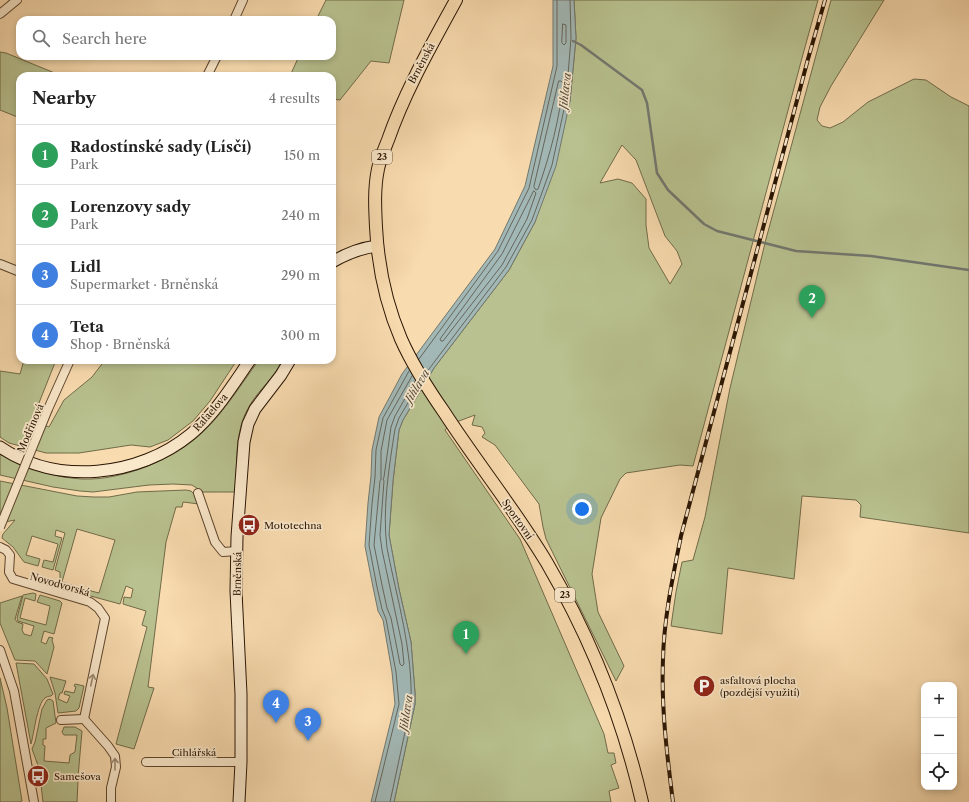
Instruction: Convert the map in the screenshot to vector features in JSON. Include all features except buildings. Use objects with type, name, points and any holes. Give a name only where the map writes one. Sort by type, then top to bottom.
[{"type":"main road","name":"Brněnská","points":[[377,246],[376,180],[378,168],[391,129],[410,85],[456,0]]},
{"type":"main road","name":"Sportovní","points":[[377,246],[384,288],[401,339],[423,382],[535,544],[570,607],[594,658],[615,710],[642,802]]},
{"type":"street","points":[[0,14],[17,0]]},
{"type":"street","points":[[236,16],[243,0]]},
{"type":"street","points":[[209,72],[215,60]]},
{"type":"street","points":[[336,260],[364,248],[377,246]]},
{"type":"street","points":[[0,264],[16,270]]},
{"type":"street","name":"Modřínová","points":[[0,527],[68,364]]},
{"type":"street","name":"Rafaelova","points":[[0,447],[18,457],[36,464],[73,471],[107,471],[139,463],[153,458],[172,447],[199,427],[216,407],[247,364]]},
{"type":"street","name":"Brněnská","points":[[239,802],[241,762],[241,694],[236,596],[237,551],[243,453],[248,424],[255,409],[281,376],[288,364]]},
{"type":"street","points":[[198,493],[218,547],[223,552],[237,551]]},
{"type":"street","name":"Novodvorská","points":[[0,547],[6,550],[10,555],[9,572],[13,579],[90,602],[98,608],[104,618],[84,719]]},
{"type":"street","points":[[0,650],[14,691],[34,802]]},
{"type":"street","points":[[61,720],[84,719],[115,756],[116,767],[111,788],[111,802]]},
{"type":"street","name":"Cihlářská","points":[[146,762],[241,762]]},
{"type":"green space","points":[[326,0],[404,0],[389,63],[371,61],[340,100],[336,100],[336,72],[292,72],[297,60],[336,60],[336,16],[318,16]]},
{"type":"green space","points":[[574,0],[818,0],[693,466],[680,465],[626,473],[620,479],[601,518],[592,574],[598,612],[624,666],[616,681],[546,539],[539,504],[495,445],[482,437],[485,433],[482,427],[472,425],[475,415],[451,424],[445,430],[520,539],[604,734],[608,753],[614,753],[616,763],[611,765],[619,788],[609,791],[611,802],[394,802],[415,704],[411,642],[389,535],[399,430],[403,420],[434,368],[509,270],[535,222],[570,101],[576,38]],"holes":[[[622,145],[636,160],[665,236],[677,251],[682,264],[670,284],[649,248],[646,225],[646,199],[632,183],[618,179],[600,183]]]},
{"type":"green space","points":[[831,0],[884,0],[831,86],[820,107],[817,120],[822,126],[830,128],[843,122],[868,102],[914,79],[926,80],[951,97],[969,106],[969,533],[860,517],[861,505],[856,500],[802,496],[794,579],[728,568],[722,634],[671,626],[682,562],[693,560],[705,517],[730,388],[766,239]]},
{"type":"green space","points":[[0,52],[16,57],[16,60],[23,60],[52,72],[16,72],[16,116],[0,110]]},
{"type":"green space","points":[[23,364],[54,364],[37,408],[34,421],[49,427],[64,400],[92,377],[102,364],[234,364],[210,401],[193,421],[168,440],[150,447],[131,445],[79,453],[46,453],[9,443],[0,437],[0,371],[20,374]]},
{"type":"green space","points":[[256,364],[280,364],[250,405],[241,425],[237,447],[236,492],[203,492],[192,485],[173,484],[149,485],[93,492],[53,487],[0,475],[0,454],[19,464],[39,471],[70,478],[97,479],[130,472],[162,460],[191,442],[211,424]]},
{"type":"green space","points":[[0,481],[77,496],[109,497],[137,492],[186,490],[191,491],[196,496],[199,504],[183,502],[182,507],[176,507],[166,542],[148,687],[154,688],[134,749],[116,744],[147,627],[142,625],[146,611],[123,604],[124,597],[131,598],[133,589],[126,586],[120,604],[87,595],[87,590],[99,593],[115,540],[77,529],[62,582],[77,587],[76,592],[60,587],[60,572],[55,570],[65,533],[56,530],[55,536],[62,538],[53,570],[42,567],[44,560],[53,562],[58,544],[32,536],[26,555],[40,559],[38,566],[24,562],[13,547],[2,538],[3,534],[15,520],[0,523]]},
{"type":"green space","points":[[33,593],[36,594],[35,601],[25,598],[20,618],[46,625],[50,606],[37,602],[40,595],[62,603],[54,634],[44,631],[41,642],[46,644],[49,637],[53,638],[52,640],[54,647],[47,674],[35,661],[15,660],[0,623],[0,603],[22,596],[15,619],[17,622],[23,624],[22,630],[24,634],[31,636],[34,626],[18,621],[17,618],[23,595]]},
{"type":"green space","points":[[16,663],[34,664],[47,679],[53,694],[42,701],[31,744]]},
{"type":"green space","points":[[50,677],[66,681],[62,693],[60,693],[58,699],[67,703],[70,696],[64,694],[65,691],[74,693],[76,687],[74,686],[75,684],[84,686],[79,708],[76,711],[58,713],[55,693]]},
{"type":"green space","points":[[0,678],[7,708],[22,801],[20,802],[0,802]]},
{"type":"green space","points":[[50,699],[53,701],[56,723],[46,728],[46,739],[43,739],[43,745],[45,746],[44,761],[69,763],[70,755],[75,752],[77,735],[64,735],[62,732],[64,727],[75,727],[82,731],[78,777],[76,777],[76,781],[78,781],[77,802],[43,802],[39,768],[32,749],[35,742],[42,709],[47,700]]},
{"type":"water","name":"Jihlava","points":[[553,0],[574,0],[576,38],[570,101],[556,166],[535,222],[509,270],[434,368],[403,420],[399,430],[389,535],[411,642],[415,704],[394,802],[371,802],[395,704],[392,672],[383,620],[378,611],[365,546],[372,450],[379,417],[402,374],[495,249],[525,186],[553,66]]},
{"type":"waterway","points":[[573,41],[581,45],[642,90],[647,103],[657,173],[668,190],[704,224],[717,231],[796,251],[871,256],[969,270]]},
{"type":"railway","points":[[673,802],[665,731],[663,695],[665,628],[672,581],[681,536],[825,0]]},
{"type":"place","name":"Lorenzovy sady","points":[[812,318]]},
{"type":"place","name":"Mototechna","points":[[249,525]]},
{"type":"place","name":"Radostínské sady (Lísčí)","points":[[466,654]]},
{"type":"place","name":"asfaltová plocha (pozdější využití)","points":[[704,686]]},
{"type":"place","name":"Teta","points":[[276,723]]},
{"type":"place","name":"Lidl","points":[[308,741]]},
{"type":"place","name":"Samešova","points":[[38,776]]}]
